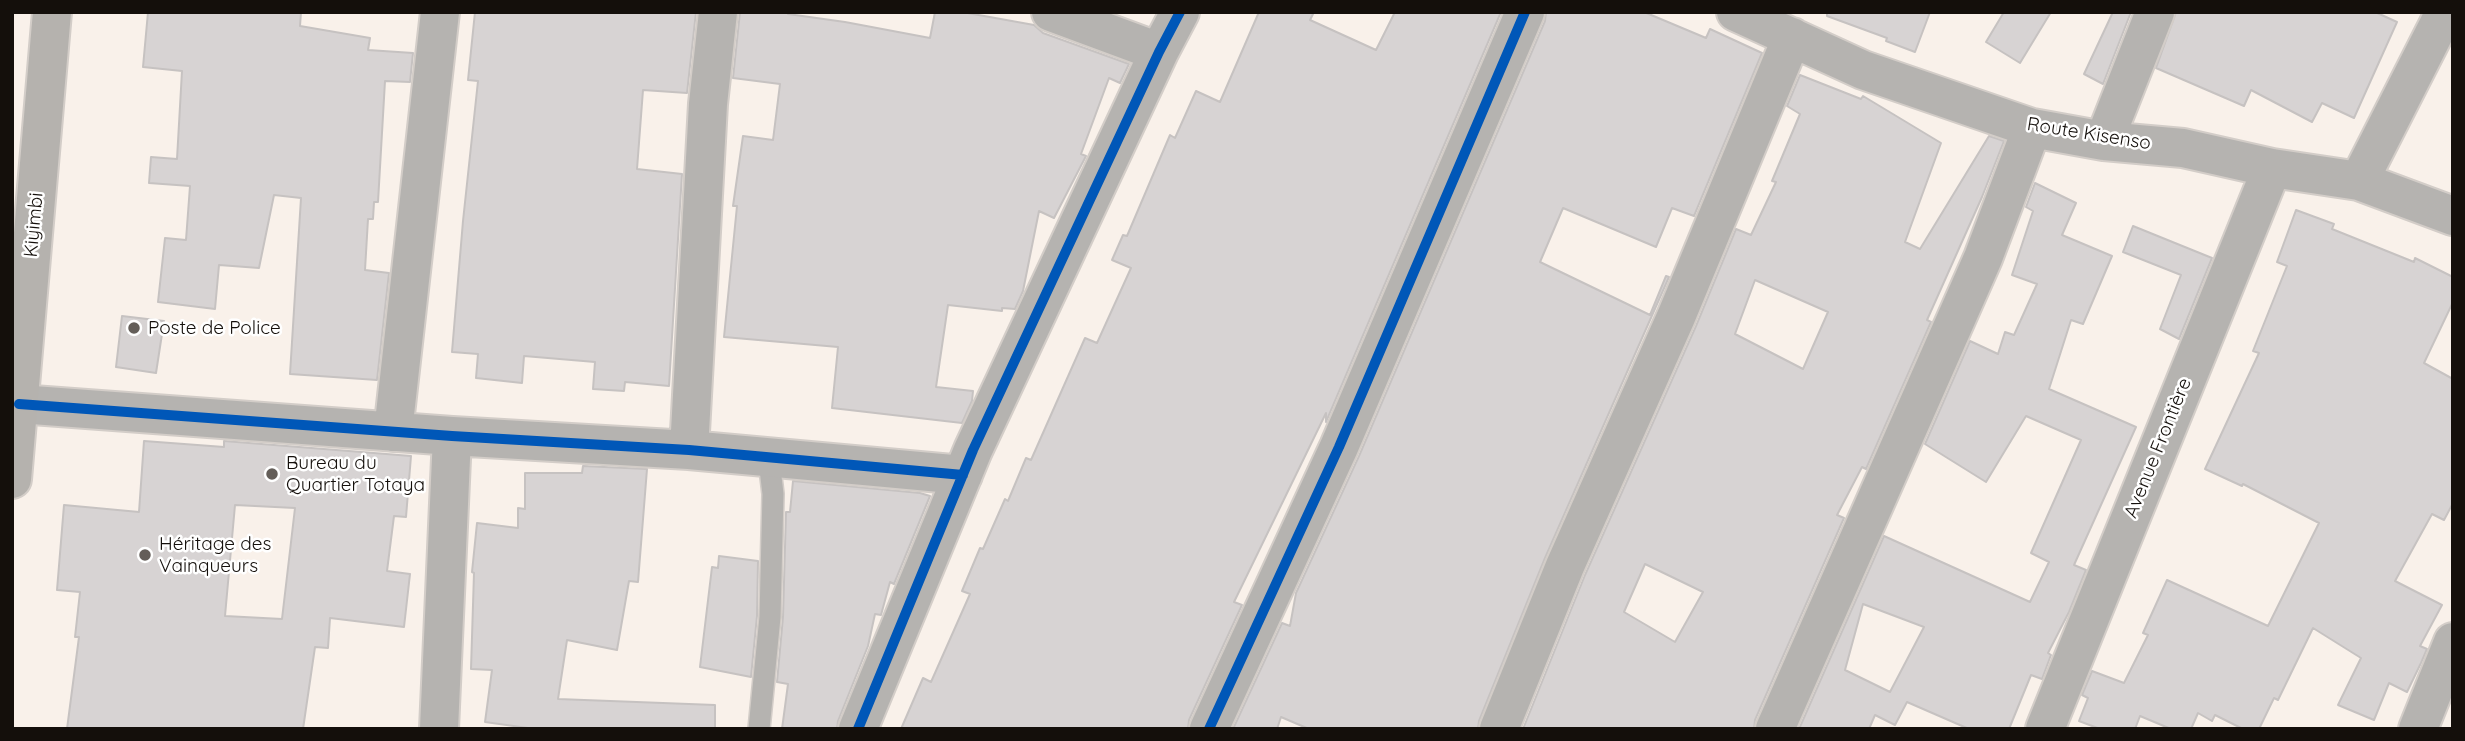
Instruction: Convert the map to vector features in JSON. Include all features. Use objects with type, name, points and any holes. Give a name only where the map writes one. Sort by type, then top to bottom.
[{"type":"street","name":"Kiyimbi","points":[[12,479],[52,12]]},
{"type":"street","points":[[393,432],[440,12]]},
{"type":"street","points":[[688,450],[708,104],[719,12]]},
{"type":"street","points":[[1051,12],[1159,52]]},
{"type":"street","points":[[858,729],[963,475],[1180,12]]},
{"type":"street","points":[[1209,729],[1339,447],[1525,12]]},
{"type":"street","name":"Route Kisenso","points":[[1736,12],[1863,70],[2032,128],[2104,141],[2183,148],[2272,168],[2359,181],[2453,216]]},
{"type":"street","points":[[2104,141],[2155,12]]},
{"type":"street","points":[[2359,181],[2445,12]]},
{"type":"street","points":[[1499,729],[1565,566],[1676,317],[1793,37]]},
{"type":"street","points":[[1775,729],[1983,258],[2032,128]]},
{"type":"street","name":"Avenue Frontière","points":[[2045,729],[2272,168]]},
{"type":"street","points":[[19,404],[393,432],[688,450],[963,475]]},
{"type":"street","points":[[439,729],[452,436]]},
{"type":"street","points":[[2418,729],[2453,642]]},
{"type":"lane","points":[[759,729],[770,617],[773,494],[769,460],[963,475]]},
{"type":"building","points":[[148,12],[301,12],[300,26],[370,38],[368,50],[413,53],[410,82],[385,81],[378,202],[374,202],[373,219],[368,219],[365,270],[389,273],[377,380],[290,374],[301,198],[274,195],[259,268],[219,265],[215,309],[158,302],[165,238],[186,240],[190,186],[149,183],[151,157],[177,159],[182,71],[143,67]]},
{"type":"building","points":[[475,12],[696,12],[687,93],[643,90],[637,169],[682,174],[669,386],[625,382],[624,391],[593,389],[595,362],[524,356],[522,383],[476,378],[478,354],[452,352],[478,81],[468,80]]},
{"type":"building","points":[[740,12],[789,12],[788,14],[930,38],[935,12],[962,12],[1034,25],[1043,33],[1129,64],[1120,83],[1109,78],[1081,154],[1086,156],[1054,218],[1039,211],[1023,291],[1015,309],[1002,308],[1002,311],[948,305],[936,387],[973,391],[972,401],[962,423],[832,408],[838,347],[724,337],[737,206],[733,206],[743,136],[773,140],[780,84],[733,78]]},
{"type":"building","points":[[1259,12],[1314,12],[1310,20],[1376,50],[1395,12],[1501,12],[1326,422],[1326,413],[1234,602],[1242,605],[1189,720],[1188,729],[901,729],[923,678],[931,682],[970,594],[962,591],[980,548],[983,549],[1005,499],[1008,501],[1026,458],[1031,460],[1085,338],[1097,343],[1131,268],[1112,260],[1123,235],[1127,236],[1170,135],[1175,138],[1196,91],[1220,102]]},
{"type":"building","points":[[1546,12],[1644,12],[1706,38],[1710,29],[1762,53],[1694,216],[1672,208],[1656,247],[1563,208],[1540,262],[1650,315],[1666,276],[1669,277],[1545,558],[1478,729],[1309,729],[1281,717],[1277,729],[1233,729],[1282,623],[1290,626],[1296,593],[1359,456],[1545,21]]},
{"type":"building","points":[[1827,12],[1930,12],[1915,52],[1886,41],[1887,38],[1827,16]]},
{"type":"building","points":[[2004,12],[2051,12],[2020,63],[1986,42]]},
{"type":"building","points":[[2113,12],[2131,12],[2103,84],[2084,74]]},
{"type":"building","points":[[2176,12],[2375,12],[2397,22],[2354,118],[2322,103],[2312,122],[2251,90],[2244,106],[2156,68]]},
{"type":"building","points":[[1800,75],[1861,99],[1863,96],[1941,143],[1905,242],[1920,249],[1989,136],[2004,141],[1927,320],[1931,322],[1866,469],[1862,467],[1837,515],[1844,518],[1755,720],[1754,729],[1523,729],[1585,575],[1696,326],[1736,229],[1751,235],[1776,182],[1772,181],[1800,114],[1787,106]],"holes":[[[1755,280],[1828,312],[1803,369],[1735,334]],[[1645,564],[1703,592],[1675,642],[1624,612]]]},
{"type":"building","points":[[2035,183],[2076,203],[2062,235],[2112,256],[2083,324],[2071,320],[2049,389],[2136,427],[2074,565],[2086,570],[2048,653],[2051,655],[2042,679],[2031,675],[2009,729],[1969,729],[1907,702],[1895,725],[1875,715],[1869,729],[1799,729],[1884,536],[2030,602],[2049,562],[2031,553],[2081,440],[2026,416],[1986,482],[1925,444],[1970,341],[1998,354],[2005,332],[2014,335],[2037,284],[2012,275],[2033,211],[2026,207]],"holes":[[[1863,604],[1924,627],[1890,692],[1845,670]]]},
{"type":"building","points":[[2296,210],[2334,224],[2332,229],[2414,262],[2415,258],[2453,277],[2453,302],[2424,363],[2453,379],[2453,503],[2444,520],[2432,514],[2395,581],[2442,605],[2420,646],[2427,649],[2407,692],[2389,683],[2374,720],[2338,705],[2361,658],[2313,628],[2278,700],[2274,698],[2259,729],[2243,729],[2215,715],[2212,721],[2198,713],[2191,729],[2171,729],[2140,716],[2135,729],[2100,729],[2079,721],[2088,698],[2082,695],[2092,671],[2124,683],[2148,635],[2143,633],[2167,580],[2268,626],[2319,523],[2243,484],[2242,486],[2205,469],[2259,353],[2253,351],[2287,266],[2277,262]]},
{"type":"building","points":[[2133,226],[2212,258],[2179,339],[2160,329],[2181,275],[2123,252]]},
{"type":"building","points":[[122,316],[164,321],[156,373],[116,367]]},
{"type":"building","points":[[144,441],[224,447],[224,441],[411,456],[406,517],[394,516],[387,571],[410,574],[404,627],[330,618],[328,648],[315,647],[303,729],[67,729],[79,637],[75,637],[80,592],[57,590],[64,505],[139,512]],"holes":[[[235,505],[295,508],[282,619],[225,616]]]},
{"type":"building","points":[[583,466],[647,469],[638,582],[629,581],[617,650],[567,640],[558,699],[715,705],[715,729],[535,729],[485,722],[492,670],[471,669],[472,572],[477,523],[518,528],[518,508],[525,509],[525,473],[582,473]]},
{"type":"building","points":[[793,481],[930,496],[894,584],[890,582],[881,615],[875,614],[868,646],[837,729],[782,729],[788,684],[777,682],[783,617],[786,512],[790,512]]},
{"type":"building","points":[[719,556],[758,561],[757,616],[751,677],[700,667],[712,567],[718,568]]},
{"type":"cycle path","points":[[858,729],[973,450],[1180,12]]},
{"type":"cycle path","points":[[1209,729],[1339,447],[1525,12]]},
{"type":"cycle path","points":[[19,404],[452,436],[689,450],[963,475]]},
{"type":"place","name":"Poste de Police","points":[[134,328]]},
{"type":"place","name":"Bureau du Quartier Totaya","points":[[272,474]]},
{"type":"place","name":"Héritage des Vainqueurs","points":[[145,555]]}]
